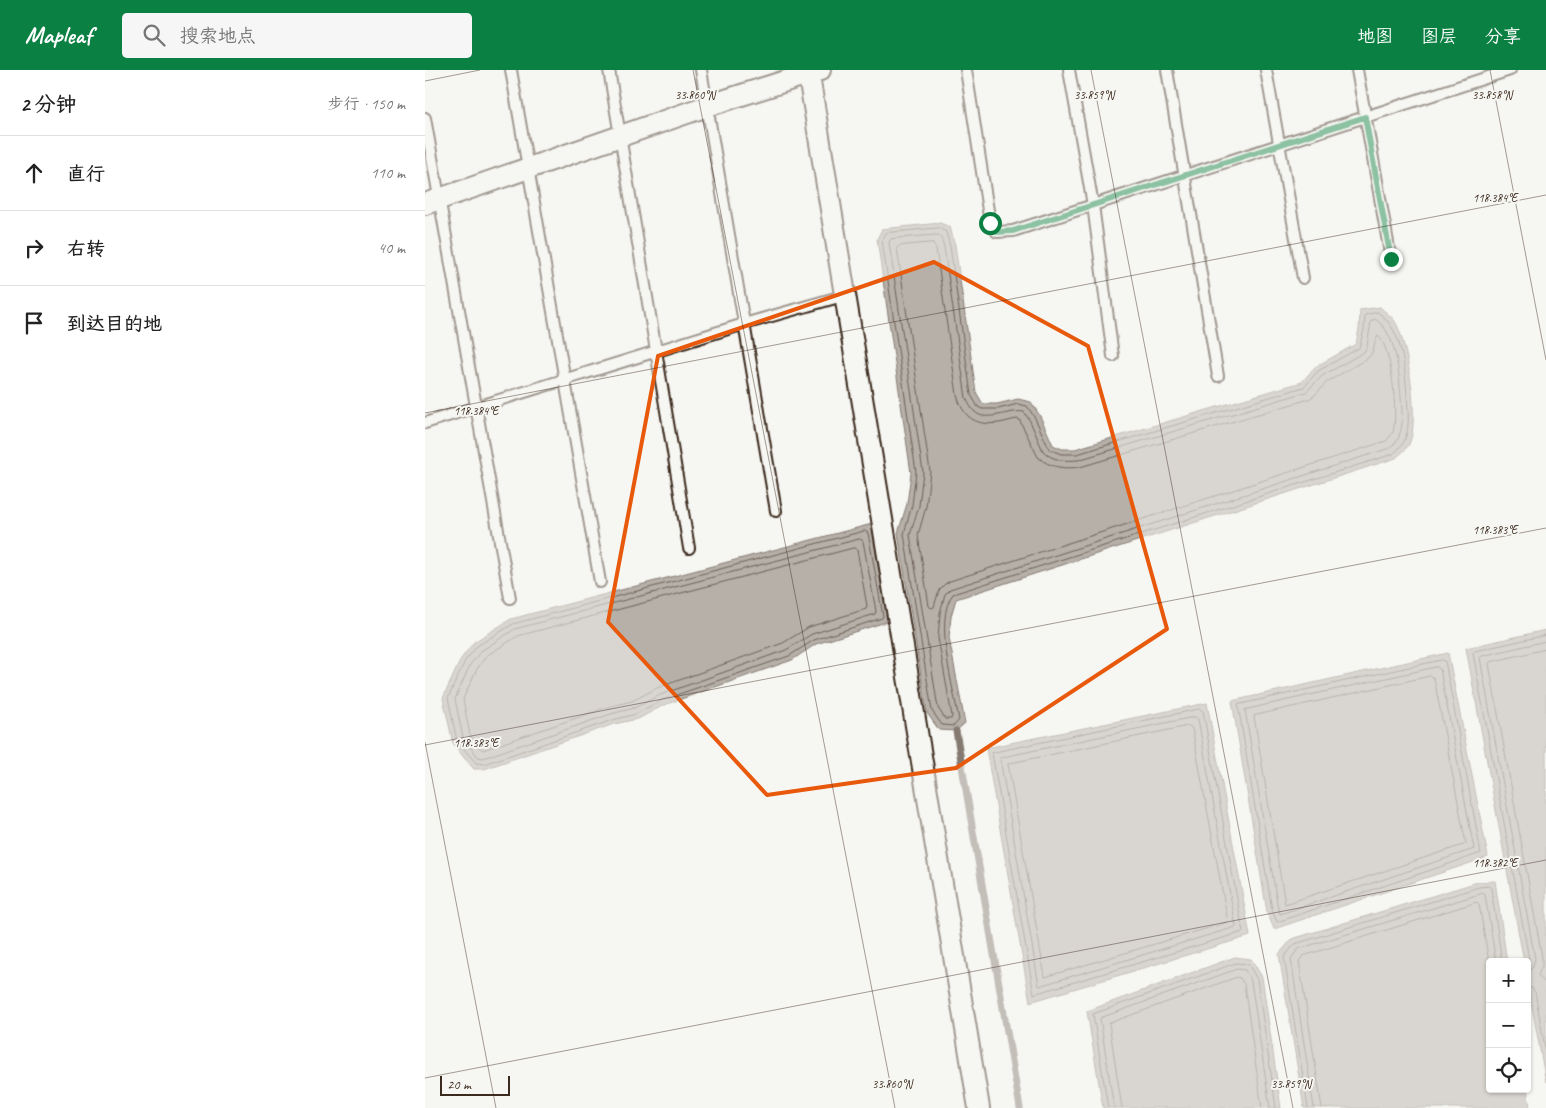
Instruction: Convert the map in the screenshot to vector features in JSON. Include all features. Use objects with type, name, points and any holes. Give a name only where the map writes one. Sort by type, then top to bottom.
[{"type":"street","points":[[432,202],[812,71],[846,295],[979,1108]]},
{"type":"lane","points":[[511,70],[600,582]]},
{"type":"lane","points":[[609,70],[689,548]]},
{"type":"lane","points":[[701,70],[776,511]]},
{"type":"lane","points":[[966,70],[990,223],[997,232],[1013,231],[1510,70]]},
{"type":"lane","points":[[1069,70],[1093,205],[1113,356]]},
{"type":"lane","points":[[1167,70],[1217,376]]},
{"type":"lane","points":[[1266,70],[1303,278]]},
{"type":"lane","points":[[1357,70],[1391,259]]},
{"type":"lane","points":[[425,118],[432,202],[477,407],[511,598]]},
{"type":"lane","points":[[425,423],[744,324],[846,295]]},
{"type":"highlighted area","points":[[934,262],[1088,346],[1167,629],[956,768],[767,795],[608,622],[658,356]]},
{"type":"water","points":[[940,223],[950,227],[955,245],[976,392],[983,404],[997,404],[1018,399],[1031,402],[1040,416],[1053,445],[1062,449],[1075,449],[1302,382],[1315,367],[1356,344],[1360,310],[1380,307],[1394,320],[1404,345],[1408,362],[1413,401],[1412,433],[1409,444],[1396,458],[956,599],[951,616],[949,638],[965,723],[956,731],[939,730],[927,713],[898,533],[907,504],[911,473],[877,239],[882,229]]},
{"type":"water","points":[[872,524],[889,621],[816,644],[792,660],[664,705],[638,719],[614,724],[484,769],[474,769],[453,743],[443,698],[461,659],[474,642],[511,619]]},
{"type":"water","points":[[1546,630],[1546,1082],[1531,1001],[1531,958],[1523,958],[1466,648]]},
{"type":"water","points":[[1448,653],[1488,857],[1274,929],[1267,912],[1232,701]]},
{"type":"water","points":[[1207,703],[1250,936],[1030,1002],[986,748]]},
{"type":"water","points":[[1495,881],[1506,958],[1486,958],[1486,1093],[1528,1093],[1530,1108],[1304,1108],[1279,954],[1292,939],[1478,882]]},
{"type":"water","points":[[1235,957],[1251,959],[1262,977],[1281,1108],[1103,1108],[1087,1011]]},
{"type":"waterway","points":[[956,731],[1020,1108]]},
{"type":"route","points":[[990,223],[997,232],[1013,231],[1365,117],[1391,259]]}]
